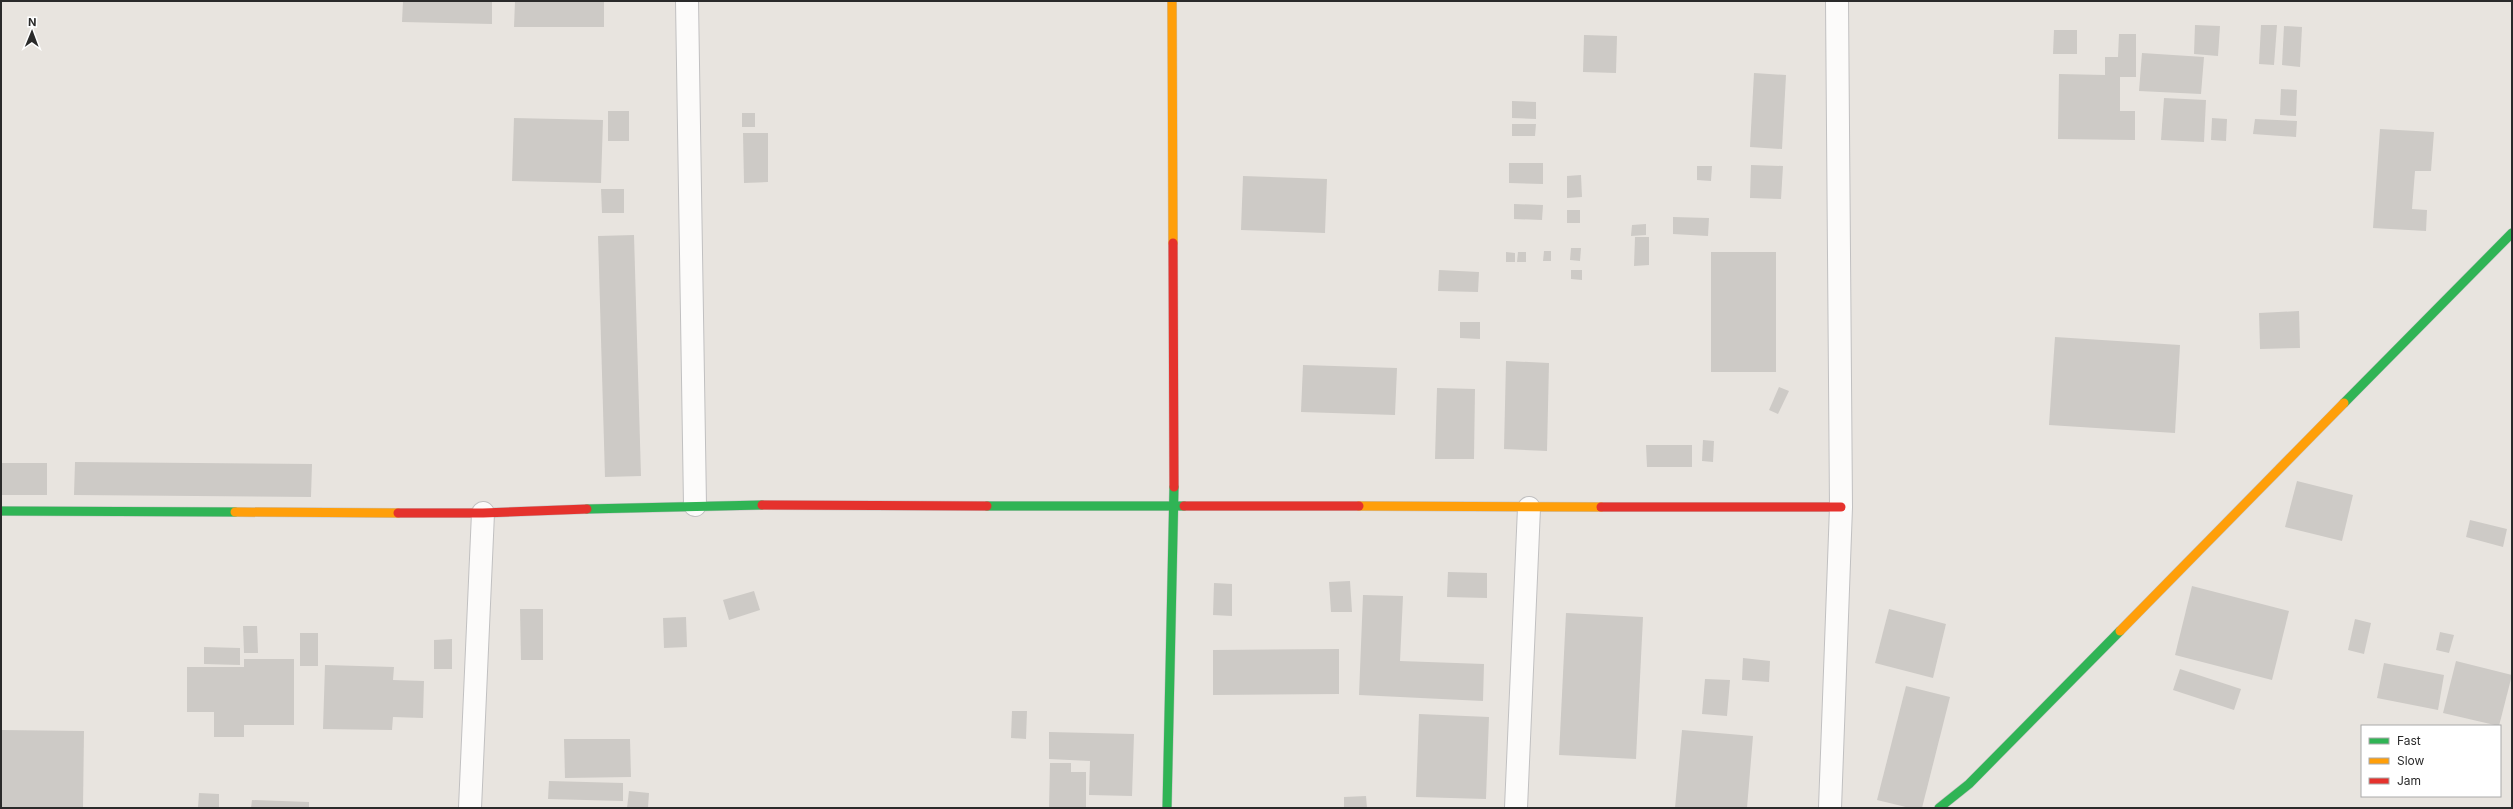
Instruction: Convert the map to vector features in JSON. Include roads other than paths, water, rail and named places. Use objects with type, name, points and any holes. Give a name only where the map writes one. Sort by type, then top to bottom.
[{"type":"street","points":[[687,1],[695,505]]},
{"type":"street","points":[[1168,808],[1174,507],[1172,1]]},
{"type":"street","points":[[1830,808],[1841,508],[1837,1]]},
{"type":"street","points":[[1939,808],[1969,784],[2512,233]]},
{"type":"street","points":[[1,511],[482,513],[695,505],[1841,508]]},
{"type":"street","points":[[1516,808],[1529,508]]},
{"type":"street","points":[[470,808],[482,513]]}]
